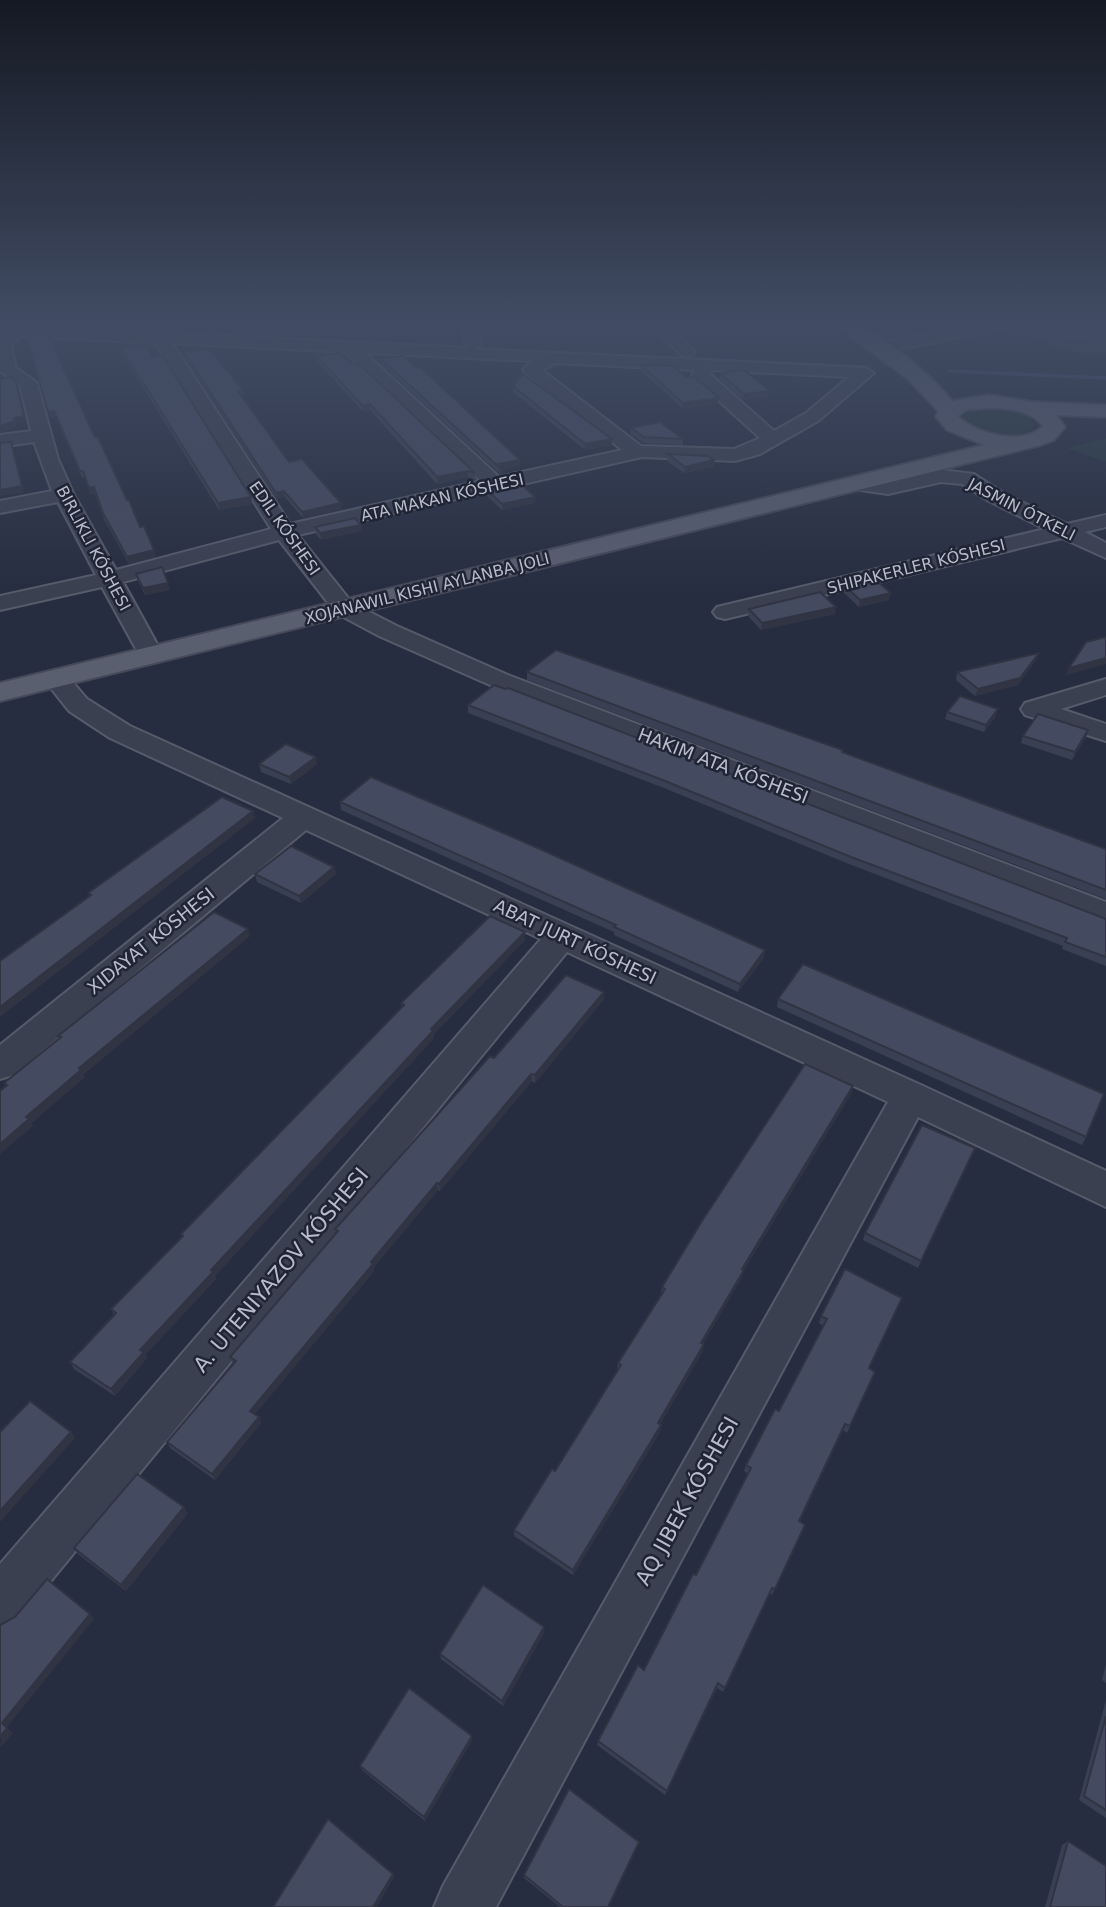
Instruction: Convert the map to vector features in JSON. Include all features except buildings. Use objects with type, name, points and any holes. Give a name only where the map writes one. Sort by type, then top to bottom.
[{"type":"main road","points":[[947,413],[971,435],[986,439],[1020,441],[1051,433],[1054,427],[1041,413]]},
{"type":"main road","points":[[853,484],[920,454],[954,413]]},
{"type":"main road","points":[[0,692],[1106,422]]},
{"type":"street","name":"BIRLIKLI KÓSHESI","points":[[36,413],[48,459],[64,495],[111,578],[150,655]]},
{"type":"street","name":"EDIL KÓSHESI","points":[[217,413],[284,532],[344,608]]},
{"type":"street","points":[[419,413],[496,485]]},
{"type":"street","points":[[587,413],[637,452]]},
{"type":"street","points":[[741,413],[773,439]]},
{"type":"street","name":"ATA MAKAN KÓSHESI","points":[[0,603],[111,578],[284,532],[637,452],[735,456],[773,439],[817,413]]},
{"type":"street","points":[[0,441],[42,435]]},
{"type":"street","name":"JASMIN ÓTKELI","points":[[853,484],[888,488],[941,477],[967,478],[996,497],[1106,551]]},
{"type":"street","points":[[0,507],[64,495]]},
{"type":"street","name":"SHIPAKERLER KÓSHESI","points":[[725,612],[1106,521]]},
{"type":"street","name":"HAKIM ATA KÓSHESI","points":[[344,608],[388,631],[492,677],[1106,914]]},
{"type":"street","name":"ABAT JURT KÓSHESI","points":[[56,678],[78,705],[120,732],[910,1096],[1106,1190]]},
{"type":"street","points":[[1106,687],[1034,709],[1106,733]]},
{"type":"street","name":"XIDAYAT KÓSHESI","points":[[0,1065],[303,817]]},
{"type":"street","name":"A. UTENIYAZOV KÓSHESI","points":[[0,1603],[562,936]]},
{"type":"street","name":"AQ JIBEK KÓSHESI","points":[[464,1907],[910,1096]]},
{"type":"shaded area","points":[[967,413],[1020,413],[1035,423],[1034,427],[1026,432],[1008,436],[988,433],[962,421],[962,416]]},
{"type":"shaded area","points":[[1106,438],[1106,462],[1067,448]]}]
